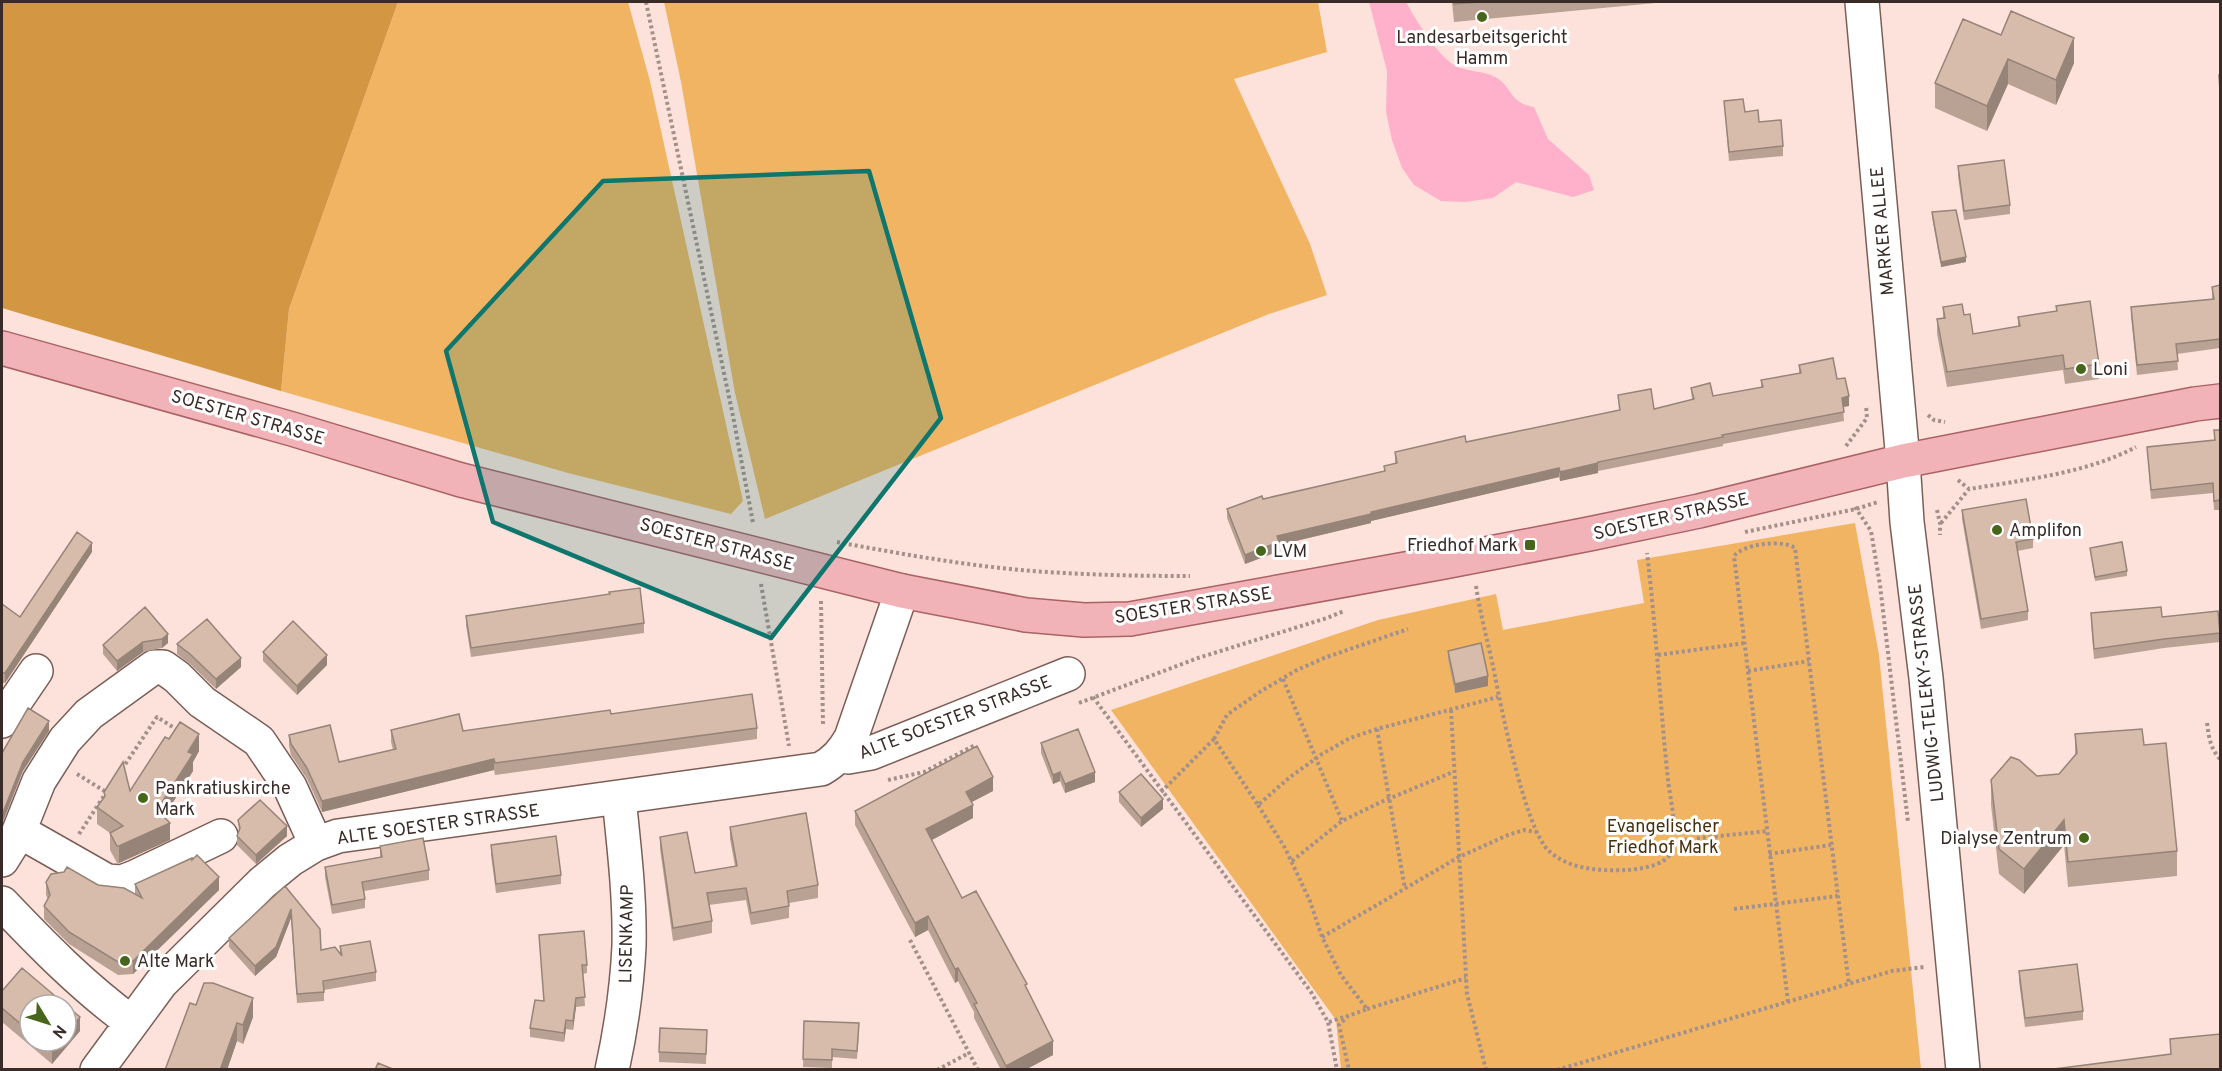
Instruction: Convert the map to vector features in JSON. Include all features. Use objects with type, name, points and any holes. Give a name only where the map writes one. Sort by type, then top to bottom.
[{"type":"main road","name":"SOESTER STRASSE","points":[[2,348],[292,429],[461,480],[701,539],[758,569],[828,573],[902,591],[1026,615],[1084,620],[1130,619],[1444,562],[1699,511],[1903,461],[2220,401]]},
{"type":"street","name":"MARKER ALLEE","points":[[1862,2],[1903,461]]},
{"type":"street","name":"LUDWIG-TELEKY-STRASSE","points":[[1903,461],[1907,522],[1926,678],[1930,966],[1963,1070]]},
{"type":"street","name":"ALTE SOESTER STRASSE","points":[[833,741],[851,738],[902,591]]},
{"type":"street","points":[[2,860],[19,831],[39,781],[65,740],[88,714],[154,667],[163,667],[177,677],[201,702],[259,741],[290,787],[316,844]]},
{"type":"street","points":[[2,721],[36,671]]},
{"type":"street","name":"ALTE SOESTER STRASSE","points":[[833,741],[848,757],[871,753],[1068,674]]},
{"type":"street","name":"ALTE SOESTER STRASSE","points":[[98,1070],[161,983],[262,883],[290,860],[316,844],[338,836],[821,769],[833,762],[833,741]]},
{"type":"street","name":"LISENKAMP","points":[[612,1070],[622,1022],[629,946],[627,881],[619,798]]},
{"type":"street","points":[[19,831],[107,881],[122,882],[221,836]]},
{"type":"street","points":[[2,903],[46,950],[131,1022]]},
{"type":"path","points":[[646,2],[733,416],[753,523],[758,569],[789,750],[798,747]]},
{"type":"path","points":[[1923,410],[1934,420],[1950,423]]},
{"type":"path","points":[[1940,523],[1969,489],[2032,478],[2114,459],[2139,445]]},
{"type":"path","points":[[1856,509],[1871,531],[1875,553],[1909,832]]},
{"type":"path","points":[[833,741],[821,602],[834,542],[901,554],[1031,571],[1192,576]]},
{"type":"path","points":[[1788,1002],[1734,556],[1743,548],[1780,542],[1794,548],[1849,985]]},
{"type":"path","points":[[1475,584],[1498,697],[1525,801],[1538,839],[1549,852],[1579,867],[1594,870],[1639,869],[1666,859],[1671,852],[1674,828],[1647,553]]},
{"type":"path","points":[[1161,792],[1214,739],[1227,715],[1283,679],[1324,658],[1408,629]]},
{"type":"path","points":[[1658,655],[1745,643]]},
{"type":"path","points":[[1749,671],[1809,661]]},
{"type":"path","points":[[1068,674],[1093,698],[1311,992],[1328,1022],[1337,1070]]},
{"type":"path","points":[[1283,679],[1342,820]]},
{"type":"path","points":[[1258,805],[1290,777],[1350,738],[1498,697]]},
{"type":"path","points":[[1451,710],[1467,994],[1486,1070]]},
{"type":"path","points":[[119,773],[157,717],[183,734]]},
{"type":"path","points":[[2207,723],[2209,740],[2220,759]]},
{"type":"path","points":[[1377,729],[1405,889]]},
{"type":"path","points":[[1214,739],[1292,861],[1310,901],[1322,938],[1341,975],[1367,1009]]},
{"type":"path","points":[[1292,861],[1342,820],[1453,772]]},
{"type":"path","points":[[69,860],[79,835],[113,783]]},
{"type":"path","points":[[1322,938],[1459,858],[1508,835],[1524,830],[1536,832]]},
{"type":"path","points":[[1673,841],[1767,831]]},
{"type":"path","points":[[1769,854],[1832,845]]},
{"type":"path","points":[[1734,909],[1838,896]]},
{"type":"path","points":[[910,940],[978,1070]]},
{"type":"path","points":[[1557,1070],[1892,971],[1930,966]]},
{"type":"path","points":[[1328,1022],[1466,978]]},
{"type":"path","points":[[1348,1016],[1339,1025],[1349,1070]]},
{"type":"path","points":[[937,1070],[969,1053]]},
{"type":"highlighted area","points":[[869,171],[941,418],[771,638],[493,522],[446,351],[603,181]]},
{"type":"green space","points":[[398,2],[628,2],[650,81],[743,501],[731,514],[568,473],[281,391],[289,309]]},
{"type":"green space","points":[[664,2],[1318,2],[1327,52],[1234,79],[1310,244],[1327,295],[1269,314],[765,519],[735,393],[681,82]]},
{"type":"green space","name":"Evangelischer Friedhof Mark","points":[[1855,523],[1879,655],[1921,1069],[1341,1069],[1336,1020],[1111,710],[1378,620],[1496,594],[1503,630],[1644,603],[1637,560]]},
{"type":"shaded area","points":[[2,2],[398,2],[289,309],[281,391],[2,308]]},
{"type":"shaded area","points":[[1369,2],[1406,2],[1429,38],[1451,63],[1463,69],[1495,77],[1505,84],[1519,102],[1534,107],[1548,139],[1589,175],[1594,190],[1573,197],[1516,182],[1493,198],[1465,202],[1441,201],[1414,185],[1402,168],[1392,140],[1386,112],[1387,71]]},
{"type":"building","points":[[1454,2],[1480,2],[1454,4]]},
{"type":"building","points":[[2011,11],[2074,38],[2056,80],[2008,59],[1987,106],[1935,83],[1963,19],[2001,35]]},
{"type":"building","points":[[1743,99],[1745,112],[1758,110],[1759,122],[1781,120],[1783,146],[1729,152],[1724,101]]},
{"type":"building","points":[[2004,160],[2010,205],[1964,211],[1958,166]]},
{"type":"building","points":[[1956,210],[1966,257],[1941,262],[1932,212]]},
{"type":"building","points":[[2220,285],[2220,339],[2176,344],[2178,361],[2137,365],[2131,307],[2214,299],[2212,287]]},
{"type":"building","points":[[2090,301],[2099,364],[2065,369],[2063,355],[1947,372],[1937,319],[1945,318],[1943,307],[1962,304],[1964,315],[1970,314],[1973,334],[2020,326],[2018,317],[2057,311],[2056,306]]},
{"type":"building","points":[[1833,358],[1837,379],[1845,378],[1849,396],[1842,398],[1844,412],[1722,435],[1723,437],[1560,472],[1559,468],[1371,512],[1371,514],[1277,536],[1279,542],[1245,555],[1227,509],[1262,496],[1263,499],[1385,471],[1384,466],[1397,463],[1395,452],[1465,436],[1466,442],[1620,410],[1618,395],[1651,389],[1654,409],[1694,399],[1691,388],[1710,383],[1713,396],[1763,387],[1761,380],[1801,373],[1799,365]]},
{"type":"building","points":[[2214,430],[2220,430],[2220,500],[2214,501],[2213,483],[2151,490],[2147,447],[2215,440]]},
{"type":"building","points":[[2026,499],[2033,539],[2016,542],[2028,611],[1981,619],[1962,510]]},
{"type":"building","points":[[77,532],[92,543],[5,673],[2,673],[2,604],[20,617]]},
{"type":"building","points":[[2122,542],[2127,571],[2095,577],[2090,548]]},
{"type":"building","points":[[640,588],[644,623],[471,648],[466,616]]},
{"type":"building","points":[[145,607],[168,634],[162,639],[143,642],[117,661],[103,645]]},
{"type":"building","points":[[2161,607],[2162,617],[2218,611],[2220,633],[2094,649],[2091,613]]},
{"type":"building","points":[[207,619],[241,658],[216,679],[177,644]]},
{"type":"building","points":[[293,621],[327,655],[297,686],[263,652]]},
{"type":"building","points":[[1481,643],[1488,676],[1455,684],[1448,651]]},
{"type":"building","points":[[752,694],[757,728],[495,763],[494,759],[322,801],[307,768],[291,744],[289,735],[330,725],[339,762],[396,749],[391,730],[459,714],[463,731],[610,710],[611,714]]},
{"type":"building","points":[[28,708],[49,721],[23,762],[2,815],[2,753]]},
{"type":"building","name":"Pankratiuskirche Mark","points":[[180,722],[199,734],[188,752],[193,754],[157,810],[170,823],[117,846],[110,833],[123,826],[97,807],[105,796],[104,792],[123,762],[130,791],[165,737],[169,739]]},
{"type":"building","points":[[1078,729],[1095,772],[1065,784],[1060,772],[1053,775],[1041,743]]},
{"type":"building","name":"Dialyse Zentrum","points":[[2142,729],[2144,745],[2166,743],[2177,851],[2068,862],[2064,820],[2024,869],[1999,849],[1991,780],[2011,757],[2019,760],[2037,776],[2059,774],[2077,753],[2075,734]]},
{"type":"building","points":[[977,746],[993,777],[966,792],[973,805],[926,829],[962,898],[976,891],[1027,984],[1025,985],[1053,1041],[1006,1066],[974,1004],[977,1003],[958,968],[955,969],[928,916],[915,923],[855,811]]},
{"type":"building","points":[[1141,774],[1163,799],[1141,818],[1119,792]]},
{"type":"building","points":[[260,800],[287,826],[256,855],[237,836],[240,828],[238,820]]},
{"type":"building","points":[[806,813],[818,885],[787,891],[789,906],[751,913],[746,888],[707,893],[712,921],[673,928],[660,837],[687,832],[695,873],[737,866],[730,827]]},
{"type":"building","points":[[556,836],[561,875],[496,884],[491,845]]},
{"type":"building","points":[[423,838],[429,870],[362,882],[365,899],[332,905],[325,867],[382,857],[380,846]]},
{"type":"building","points":[[197,855],[219,877],[133,961],[118,962],[69,932],[44,906],[50,895],[46,882],[51,874],[64,872],[67,867],[98,885],[124,888],[142,898],[135,884],[192,858],[192,860]]},
{"type":"building","points":[[285,886],[320,929],[321,950],[335,947],[342,956],[340,946],[370,941],[376,972],[323,981],[324,992],[297,994],[291,909],[276,947],[255,966],[229,938]]},
{"type":"building","points":[[584,931],[587,965],[582,965],[585,997],[576,998],[573,1021],[566,1020],[564,1033],[530,1028],[535,1000],[544,1001],[539,935]]},
{"type":"building","points":[[2077,964],[2083,1011],[2025,1018],[2019,971]]},
{"type":"building","points":[[22,968],[52,993],[18,993],[18,1022],[2,1008],[2,991]]},
{"type":"building","points":[[204,983],[213,983],[253,998],[243,1025],[237,1023],[220,1070],[165,1070],[190,1003],[196,1005]]},
{"type":"building","points":[[804,1021],[859,1023],[857,1051],[832,1049],[832,1060],[803,1059]]},
{"type":"building","points":[[660,1028],[707,1030],[706,1054],[659,1052]]},
{"type":"building","points":[[2220,1034],[2220,1070],[2046,1070],[2171,1054],[2170,1039]]},
{"type":"building","points":[[378,1063],[395,1070],[375,1070]]},
{"type":"place","name":"Landesarbeitsgericht Hamm","points":[[1482,17]]},
{"type":"place","name":"Loni","points":[[2081,369]]},
{"type":"place","name":"Amplifon","points":[[1997,530]]},
{"type":"place","name":"Friedhof Mark","points":[[1530,545]]},
{"type":"place","name":"LVM","points":[[1261,551]]},
{"type":"place","name":"Pankratiuskirche Mark","points":[[143,798]]},
{"type":"place","name":"Dialyse Zentrum","points":[[2084,838]]},
{"type":"place","name":"Alte Mark","points":[[125,961]]}]
